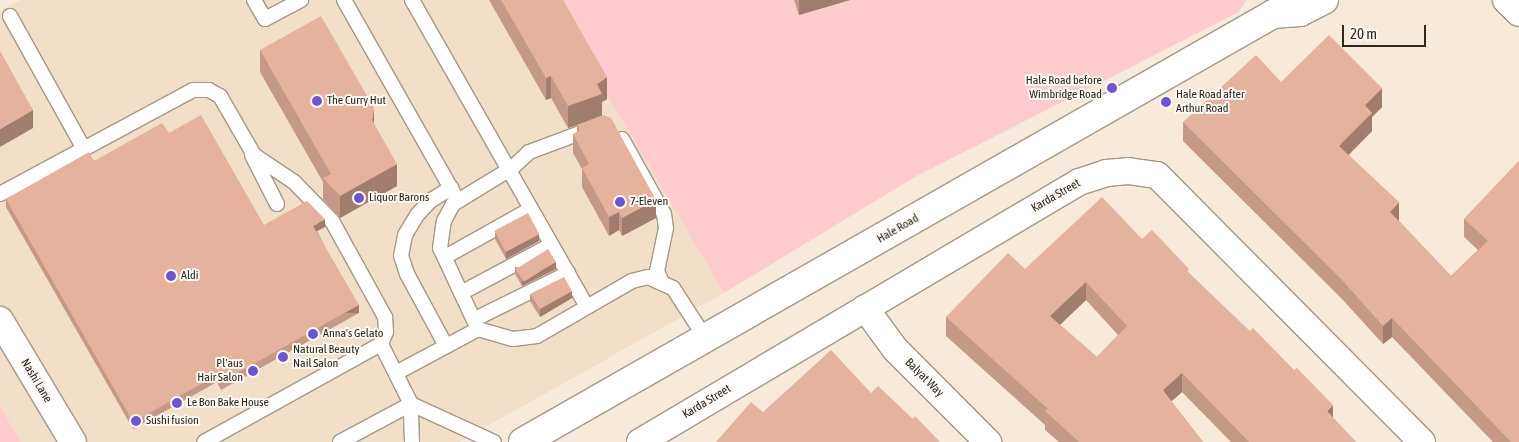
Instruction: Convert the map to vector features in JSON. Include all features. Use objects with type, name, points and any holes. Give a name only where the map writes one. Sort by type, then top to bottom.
[{"type":"main road","name":"Hale Road","points":[[523,442],[706,339],[1278,7],[1300,12],[1324,0]]},
{"type":"street","points":[[1506,0],[1519,13]]},
{"type":"street","name":"Karda Street","points":[[640,442],[1090,177],[1128,171],[1157,175],[1422,442]]},
{"type":"street","name":"Balyat Way","points":[[865,308],[895,349],[988,442]]},
{"type":"street","name":"Nashi Lane","points":[[0,320],[73,442]]},
{"type":"lane","points":[[254,0],[265,20],[301,0]]},
{"type":"lane","points":[[344,0],[458,201]]},
{"type":"lane","points":[[412,0],[587,307]]},
{"type":"lane","points":[[10,16],[83,147]]},
{"type":"lane","points":[[0,194],[83,147],[193,90],[209,90],[220,96],[277,204]]},
{"type":"lane","points":[[661,280],[648,277],[632,281],[526,339],[513,339],[477,324],[440,248],[444,221],[458,201],[509,170],[529,152],[610,126],[617,130],[664,214],[666,228],[657,271],[661,280],[679,296],[706,339]]},
{"type":"lane","points":[[204,442],[381,344],[386,332],[385,316],[332,221],[294,182],[254,154],[247,146]]},
{"type":"lane","points":[[446,346],[407,274],[401,256],[406,235],[416,215],[430,201],[451,188]]},
{"type":"lane","points":[[445,257],[531,210]]},
{"type":"lane","points":[[461,293],[552,245]]},
{"type":"lane","points":[[396,373],[446,346],[477,324],[568,273]]},
{"type":"lane","points":[[381,344],[411,404],[412,442]]},
{"type":"lane","points":[[340,442],[411,404]]},
{"type":"lane","points":[[411,404],[494,442]]},
{"type":"shaded area","points":[[20,0],[551,0],[724,293],[459,442],[21,442],[0,406],[0,11]]},
{"type":"shaded area","points":[[551,0],[1246,0],[1239,12],[915,177],[724,293]]},
{"type":"shaded area","points":[[0,406],[21,442],[0,442]]},
{"type":"building","points":[[501,0],[563,0],[607,77],[597,84],[602,94],[568,106],[551,76],[546,78]]},
{"type":"building","name":"The Curry Hut","points":[[321,16],[374,108],[372,120],[397,164],[340,196],[323,178],[331,174],[260,50]]},
{"type":"building","points":[[1329,35],[1382,88],[1365,105],[1372,113],[1339,146],[1399,202],[1390,212],[1451,276],[1488,241],[1464,219],[1519,161],[1519,442],[1511,442],[1392,318],[1383,326],[1342,280],[1183,122],[1256,55],[1281,82]]},
{"type":"building","points":[[0,51],[33,110],[0,129]]},
{"type":"building","points":[[201,115],[264,225],[307,201],[325,219],[313,226],[359,305],[221,382],[217,375],[133,422],[6,199],[89,152],[94,161],[162,123],[169,133]]},
{"type":"building","name":"7-Eleven","points":[[603,115],[611,118],[656,200],[622,218],[619,212],[609,217],[582,168],[589,164],[573,134],[580,130],[577,125]]},
{"type":"building","points":[[1102,197],[1142,239],[1152,230],[1189,269],[1187,271],[1250,331],[1253,328],[1294,370],[1297,368],[1333,405],[1327,411],[1356,442],[1249,442],[1182,373],[1163,390],[1203,442],[1079,442],[1045,411],[1048,409],[946,317],[1008,253],[1025,269]],"holes":[[[1086,282],[1127,326],[1097,357],[1050,316]]]},
{"type":"building","points":[[528,213],[539,234],[506,252],[494,231]]},
{"type":"building","points":[[548,249],[556,262],[524,282],[516,269]]},
{"type":"building","points":[[564,277],[572,291],[540,309],[530,294]]},
{"type":"building","points":[[831,350],[871,393],[878,386],[913,419],[915,416],[940,442],[716,442],[751,402],[763,412]]},
{"type":"place","name":"Hale Road before Wimbridge Road","points":[[1112,88]]},
{"type":"place","name":"The Curry Hut","points":[[317,101]]},
{"type":"place","name":"Hale Road after Arthur Road","points":[[1166,102]]},
{"type":"place","name":"Liquor Barons","points":[[359,198]]},
{"type":"place","name":"7-Eleven","points":[[620,202]]},
{"type":"place","name":"Aldi","points":[[171,276]]},
{"type":"place","name":"Anna's Gelato","points":[[313,334]]},
{"type":"place","name":"Natural Beauty Nail Salon","points":[[283,357]]},
{"type":"place","name":"Pl'aus Hair Salon","points":[[253,371]]},
{"type":"place","name":"Le Bon Bake House","points":[[177,403]]},
{"type":"place","name":"Sushi fusion","points":[[136,421]]}]
